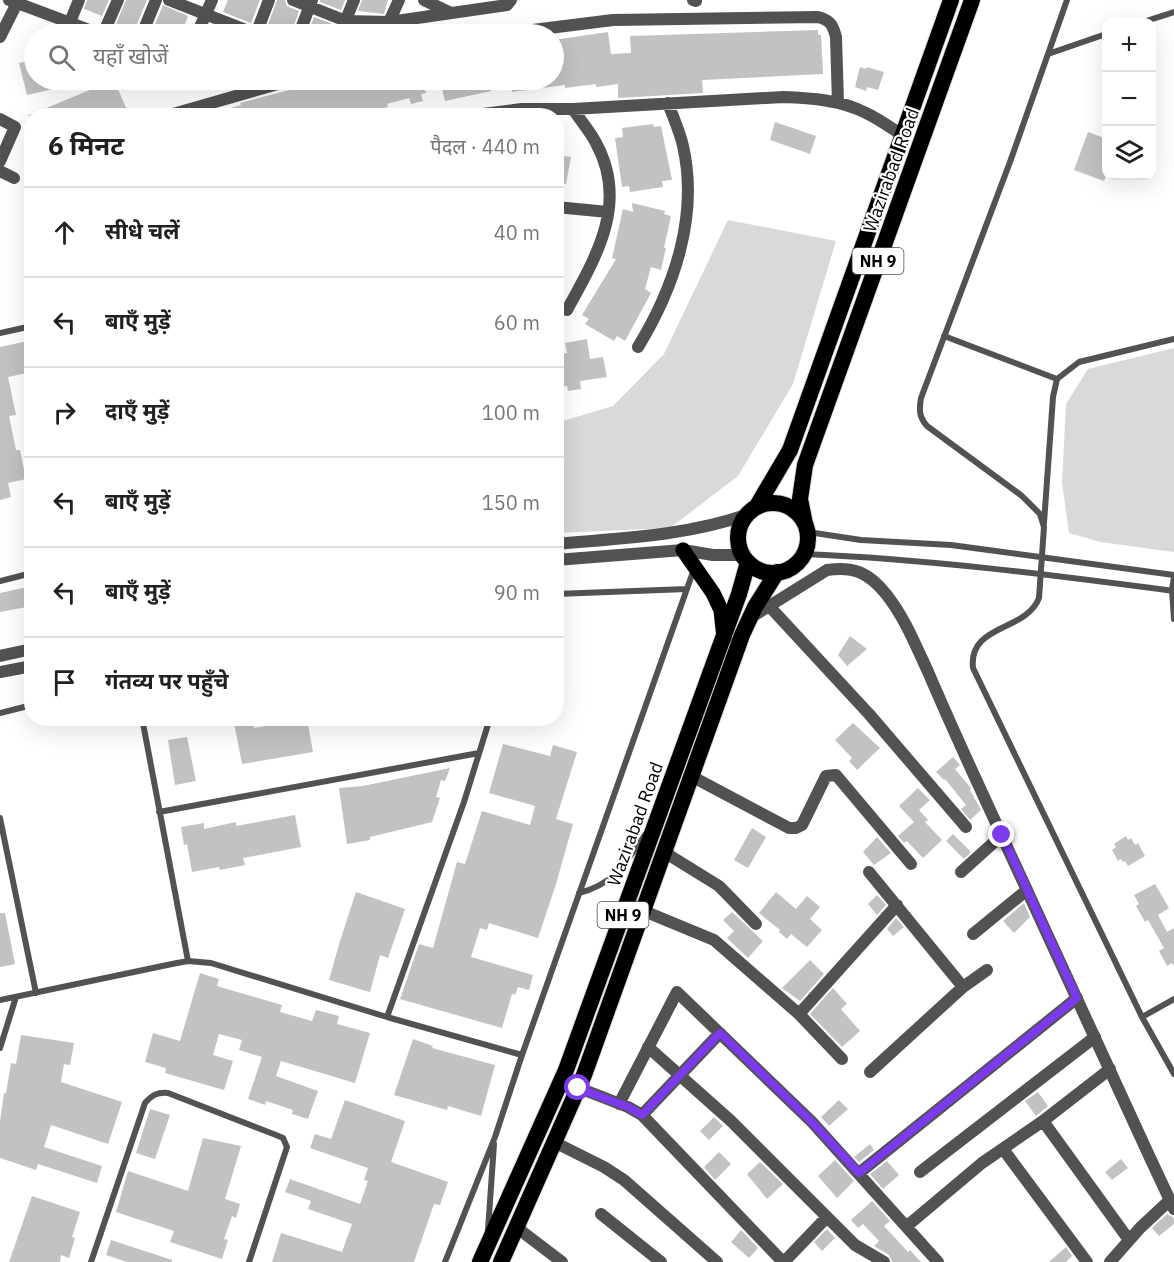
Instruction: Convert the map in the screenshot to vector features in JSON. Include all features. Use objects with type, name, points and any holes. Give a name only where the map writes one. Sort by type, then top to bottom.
[{"type":"highway","name":"Wazirabad Road","points":[[752,511],[789,450],[951,0]]},
{"type":"highway","name":"Wazirabad Road","points":[[806,528],[800,499],[805,465],[972,0]]},
{"type":"highway","points":[[771,502],[785,505],[797,512],[806,528],[807,543],[804,554],[790,568],[767,572],[757,568],[745,558],[738,538],[740,528],[752,511],[771,502]]},
{"type":"highway","name":"Wazirabad Road","points":[[483,1255],[561,1081],[739,594],[745,558]]},
{"type":"highway","name":"Wazirabad Road","points":[[501,1262],[578,1088],[750,618],[777,572]]},
{"type":"main road","points":[[683,550],[713,593],[721,610],[723,638]]},
{"type":"street","points":[[70,22],[79,0]]},
{"type":"street","points":[[106,24],[118,0]]},
{"type":"street","points":[[146,24],[156,0]]},
{"type":"street","points":[[169,0],[229,24]]},
{"type":"street","points":[[201,24],[212,0]]},
{"type":"street","points":[[260,24],[269,0]]},
{"type":"street","points":[[293,0],[311,3],[346,21],[389,22],[456,8],[507,5],[511,0]]},
{"type":"street","points":[[345,24],[354,0]]},
{"type":"street","points":[[389,22],[399,0]]},
{"type":"street","points":[[424,0],[456,8]]},
{"type":"street","points":[[0,37],[13,1],[37,4],[75,24]]},
{"type":"street","points":[[303,24],[311,3]]},
{"type":"street","points":[[564,26],[613,20],[818,17],[828,20],[836,37],[838,103]]},
{"type":"street","points":[[194,108],[257,90]]},
{"type":"street","points":[[564,109],[783,97],[807,98],[838,103],[866,112],[903,135]]},
{"type":"street","points":[[638,347],[651,325],[673,276],[688,201],[683,145],[668,103]]},
{"type":"street","points":[[567,310],[597,255],[608,212],[610,193],[606,164],[596,141],[573,109]]},
{"type":"street","points":[[0,119],[15,127],[0,161]]},
{"type":"street","points":[[0,171],[14,178]]},
{"type":"street","points":[[564,208],[608,212]]},
{"type":"street","points":[[564,543],[684,532],[720,524],[752,511]]},
{"type":"street","points":[[564,559],[683,550],[745,558]]},
{"type":"street","points":[[750,618],[827,570],[842,568],[856,570],[877,584],[908,627],[1172,1204],[1129,1240],[1110,1262]]},
{"type":"street","points":[[770,607],[869,714],[966,827]]},
{"type":"street","points":[[0,656],[24,651]]},
{"type":"street","points":[[0,672],[24,668]]},
{"type":"street","points":[[691,776],[789,828],[796,828],[802,825],[826,776],[836,775],[911,864]]},
{"type":"street","points":[[961,872],[1002,835]]},
{"type":"street","points":[[664,852],[719,886],[756,924]]},
{"type":"street","points":[[869,872],[963,987]]},
{"type":"street","points":[[974,934],[1028,890]]},
{"type":"street","points":[[627,904],[714,940],[799,1014],[842,1059]]},
{"type":"street","points":[[799,1014],[897,905]]},
{"type":"street","points":[[870,1072],[963,987],[987,970]]},
{"type":"street","points":[[619,1104],[677,992],[812,1122],[938,1262]]},
{"type":"street","points":[[859,1173],[1077,998]]},
{"type":"street","points":[[642,1115],[720,1033]]},
{"type":"street","points":[[920,1172],[1095,1037]]},
{"type":"street","points":[[648,1047],[730,1121],[855,1245],[884,1262]]},
{"type":"street","points":[[907,1226],[1003,1149],[1110,1069]]},
{"type":"street","points":[[561,1081],[642,1115],[783,1262],[827,1217]]},
{"type":"street","points":[[1043,1121],[1129,1240]]},
{"type":"street","points":[[554,1142],[604,1167],[624,1180],[717,1262]]},
{"type":"street","points":[[1003,1149],[1087,1262]]},
{"type":"street","points":[[601,1214],[661,1262]]},
{"type":"street","points":[[516,1227],[562,1262]]},
{"type":"lane","points":[[1044,527],[1040,514],[1033,504],[922,420],[919,411],[921,398],[1010,162],[1067,0]]},
{"type":"lane","points":[[1155,18],[1174,12]]},
{"type":"lane","points":[[1048,54],[1102,36]]},
{"type":"lane","points":[[0,333],[24,328]]},
{"type":"lane","points":[[944,336],[1057,379]]},
{"type":"lane","points":[[1174,339],[1079,363],[1057,379],[1053,397],[1039,598],[1036,606],[1027,615],[985,637],[976,645],[972,656],[973,668],[1142,1017],[1174,1074]]},
{"type":"lane","points":[[806,528],[861,540],[951,544],[1174,576],[1174,619]]},
{"type":"lane","points":[[804,554],[883,557],[1173,591]]},
{"type":"lane","points":[[445,1262],[495,1137],[695,566]]},
{"type":"lane","points":[[0,581],[24,575]]},
{"type":"lane","points":[[564,594],[687,589]]},
{"type":"lane","points":[[0,713],[24,707]]},
{"type":"lane","points":[[143,726],[188,961]]},
{"type":"lane","points":[[387,1017],[487,726]]},
{"type":"lane","points":[[159,812],[479,753]]},
{"type":"lane","points":[[579,893],[601,886],[615,876],[659,815]]},
{"type":"lane","points":[[0,818],[36,993]]},
{"type":"lane","points":[[0,859],[8,857]]},
{"type":"lane","points":[[0,1000],[188,961],[211,963],[387,1017],[522,1055]]},
{"type":"lane","points":[[0,1048],[16,997]]},
{"type":"lane","points":[[1142,1017],[1174,999]]},
{"type":"lane","points":[[91,1262],[145,1103],[152,1095],[160,1092],[168,1093],[283,1138],[287,1147],[249,1262]]},
{"type":"lane","points":[[483,1255],[495,1137]]},
{"type":"shaded area","points":[[728,220],[836,241],[793,384],[738,476],[670,528],[564,533],[564,421],[613,406],[664,354]]},
{"type":"shaded area","points":[[1174,348],[1174,552],[1100,542],[1069,533],[1062,482],[1066,404],[1088,369]]},
{"type":"building","points":[[87,0],[109,0],[102,16],[84,9]]},
{"type":"building","points":[[126,0],[147,0],[137,24],[116,24]]},
{"type":"building","points":[[228,0],[260,0],[251,23],[223,12]]},
{"type":"building","points":[[277,0],[285,0],[287,6],[299,11],[294,24],[268,24]]},
{"type":"building","points":[[320,0],[345,0],[341,10],[320,2]]},
{"type":"building","points":[[362,0],[388,0],[384,14],[358,11]]},
{"type":"building","points":[[163,5],[188,16],[185,24],[155,24]]},
{"type":"building","points":[[314,17],[332,24],[312,24]]},
{"type":"building","points":[[818,30],[818,35],[821,35],[823,74],[702,80],[703,93],[618,98],[618,84],[565,88],[564,39],[608,32],[611,54],[631,53],[630,36]]},
{"type":"building","points":[[24,62],[24,83],[19,63]]},
{"type":"building","points":[[860,67],[884,72],[878,90],[867,87],[866,91],[855,87]]},
{"type":"building","points":[[26,90],[49,90],[27,95]]},
{"type":"building","points":[[90,90],[118,90],[126,108],[46,108]]},
{"type":"building","points":[[289,90],[425,90],[426,93],[421,94],[423,101],[411,104],[409,98],[387,104],[388,107],[384,108],[231,108],[241,105],[240,103]]},
{"type":"building","points":[[442,90],[491,91],[445,101]]},
{"type":"building","points":[[775,122],[816,136],[810,154],[770,140]]},
{"type":"building","points":[[653,124],[654,127],[661,126],[672,180],[662,181],[663,187],[630,192],[629,186],[622,187],[615,138],[623,137],[622,128]]},
{"type":"building","points":[[1088,132],[1102,137],[1102,180],[1104,181],[1074,170]]},
{"type":"building","points":[[564,156],[571,157],[566,184],[564,184]]},
{"type":"building","points":[[632,203],[665,211],[664,214],[671,216],[661,270],[651,267],[645,289],[651,293],[625,341],[617,336],[614,341],[585,324],[589,319],[582,315],[616,259],[612,258],[623,209],[633,212]]},
{"type":"building","points":[[587,339],[590,359],[603,357],[607,377],[580,381],[581,389],[568,391],[567,386],[564,387],[564,354],[567,353],[565,343]]},
{"type":"building","points":[[24,342],[24,374],[8,377],[16,415],[9,416],[16,450],[20,450],[24,479],[8,483],[11,497],[0,500],[0,347]]},
{"type":"building","points":[[24,588],[24,608],[0,612],[0,593]]},
{"type":"building","points":[[850,636],[867,649],[847,666],[838,655]]},
{"type":"building","points":[[853,723],[880,748],[857,770],[849,761],[852,758],[835,740]]},
{"type":"building","points":[[235,726],[254,726],[254,728],[308,726],[313,752],[242,764]]},
{"type":"building","points":[[187,737],[196,781],[175,785],[168,740]]},
{"type":"building","points":[[503,744],[550,756],[553,745],[577,752],[556,819],[573,824],[538,938],[489,923],[487,930],[480,928],[471,957],[533,975],[529,990],[518,987],[515,995],[512,994],[502,1028],[400,999],[419,944],[433,948],[457,862],[465,864],[482,811],[530,825],[535,806],[489,793]]},
{"type":"building","points":[[953,757],[960,765],[955,769],[971,788],[981,810],[970,820],[961,809],[966,805],[945,779],[936,772]]},
{"type":"building","points":[[450,768],[445,781],[441,780],[436,797],[440,798],[432,822],[370,837],[370,840],[347,844],[339,788],[363,786]]},
{"type":"building","points":[[918,788],[930,800],[919,810],[928,820],[925,822],[942,840],[923,858],[907,841],[904,843],[898,836],[914,822],[899,806]]},
{"type":"building","points":[[295,815],[301,847],[243,858],[245,865],[192,872],[181,827],[204,823],[204,829],[236,822],[236,826]]},
{"type":"building","points":[[752,828],[766,837],[748,868],[734,860]]},
{"type":"building","points":[[953,834],[971,852],[964,859],[946,841]]},
{"type":"building","points":[[1126,836],[1128,840],[1131,838],[1135,845],[1138,843],[1145,856],[1128,866],[1121,859],[1118,861],[1112,850],[1116,847],[1114,844]]},
{"type":"building","points":[[877,837],[891,853],[874,865],[863,852]]},
{"type":"building","points":[[1155,884],[1169,908],[1158,915],[1167,932],[1174,928],[1174,966],[1172,963],[1167,966],[1159,951],[1164,948],[1148,920],[1145,922],[1136,906],[1139,904],[1134,895]]},
{"type":"building","points":[[356,892],[405,909],[388,958],[380,955],[370,992],[329,980]]},
{"type":"building","points":[[776,892],[796,909],[807,896],[820,907],[810,919],[822,930],[807,947],[791,934],[787,939],[779,932],[780,930],[759,913]]},
{"type":"building","points":[[877,895],[886,905],[877,915],[868,904]]},
{"type":"building","points":[[1024,903],[1030,917],[1014,933],[1003,921]]},
{"type":"building","points":[[732,912],[763,941],[748,958],[727,938],[734,931],[723,920]]},
{"type":"building","points":[[0,913],[5,913],[15,964],[0,967]]},
{"type":"building","points":[[896,918],[904,927],[893,936],[887,929]]},
{"type":"building","points":[[810,960],[824,974],[800,1001],[782,988]]},
{"type":"building","points":[[200,973],[219,979],[217,986],[282,1005],[280,1012],[312,1021],[316,1010],[339,1016],[337,1024],[370,1033],[355,1083],[281,1061],[276,1076],[318,1091],[308,1119],[292,1114],[293,1110],[266,1101],[265,1105],[248,1099],[262,1057],[239,1050],[242,1040],[219,1034],[213,1055],[233,1061],[224,1090],[165,1073],[166,1068],[145,1062],[153,1033],[180,1041]]},
{"type":"building","points":[[833,988],[847,1004],[841,1009],[860,1031],[842,1047],[810,1014]]},
{"type":"building","points":[[21,1035],[74,1043],[70,1065],[64,1064],[61,1082],[122,1102],[108,1144],[51,1125],[44,1147],[102,1166],[97,1183],[38,1164],[36,1170],[0,1158],[0,1121],[4,1093],[6,1093],[11,1063],[16,1064]]},
{"type":"building","points":[[413,1039],[433,1046],[432,1048],[495,1065],[481,1116],[448,1106],[447,1110],[394,1095]]},
{"type":"building","points":[[1038,1092],[1048,1106],[1036,1116],[1025,1101]]},
{"type":"building","points":[[345,1100],[405,1121],[391,1162],[448,1182],[440,1205],[434,1204],[414,1262],[272,1262],[281,1233],[342,1252],[352,1224],[308,1209],[311,1201],[285,1192],[290,1179],[360,1204],[368,1181],[364,1180],[368,1168],[310,1148],[315,1134],[331,1139]]},
{"type":"building","points":[[839,1100],[848,1109],[829,1126],[821,1117]]},
{"type":"building","points":[[150,1109],[170,1115],[155,1159],[136,1153]]},
{"type":"building","points":[[714,1117],[723,1126],[709,1140],[700,1131]]},
{"type":"building","points":[[203,1138],[241,1146],[225,1199],[240,1204],[236,1218],[232,1216],[224,1239],[228,1240],[222,1259],[170,1242],[174,1231],[116,1212],[128,1171],[188,1191]]},
{"type":"building","points":[[870,1144],[874,1150],[859,1162],[854,1157]]},
{"type":"building","points":[[719,1152],[731,1164],[715,1180],[704,1167]]},
{"type":"building","points":[[1121,1159],[1128,1168],[1112,1180],[1105,1172]]},
{"type":"building","points":[[835,1160],[854,1181],[837,1198],[818,1176]]},
{"type":"building","points":[[887,1161],[899,1175],[883,1189],[870,1174]]},
{"type":"building","points":[[760,1162],[783,1184],[767,1199],[747,1174]]},
{"type":"building","points":[[32,1196],[80,1212],[72,1237],[75,1238],[69,1258],[61,1255],[60,1262],[9,1262]]},
{"type":"building","points":[[872,1201],[890,1221],[884,1226],[908,1252],[910,1250],[921,1262],[892,1262],[889,1255],[874,1246],[879,1241],[863,1224],[858,1228],[851,1220]]},
{"type":"building","points":[[1167,1214],[1174,1218],[1174,1224],[1159,1236],[1152,1228]]},
{"type":"building","points":[[827,1229],[835,1238],[822,1251],[814,1242]]},
{"type":"building","points":[[741,1230],[758,1248],[749,1258],[731,1242]]},
{"type":"building","points":[[111,1240],[172,1260],[172,1262],[127,1262],[106,1255]]},
{"type":"building","points":[[1066,1247],[1072,1256],[1066,1262],[1049,1262]]},
{"type":"route","points":[[578,1088],[628,1107],[642,1115],[720,1033],[812,1122],[859,1173],[1077,998],[1002,835]]}]
